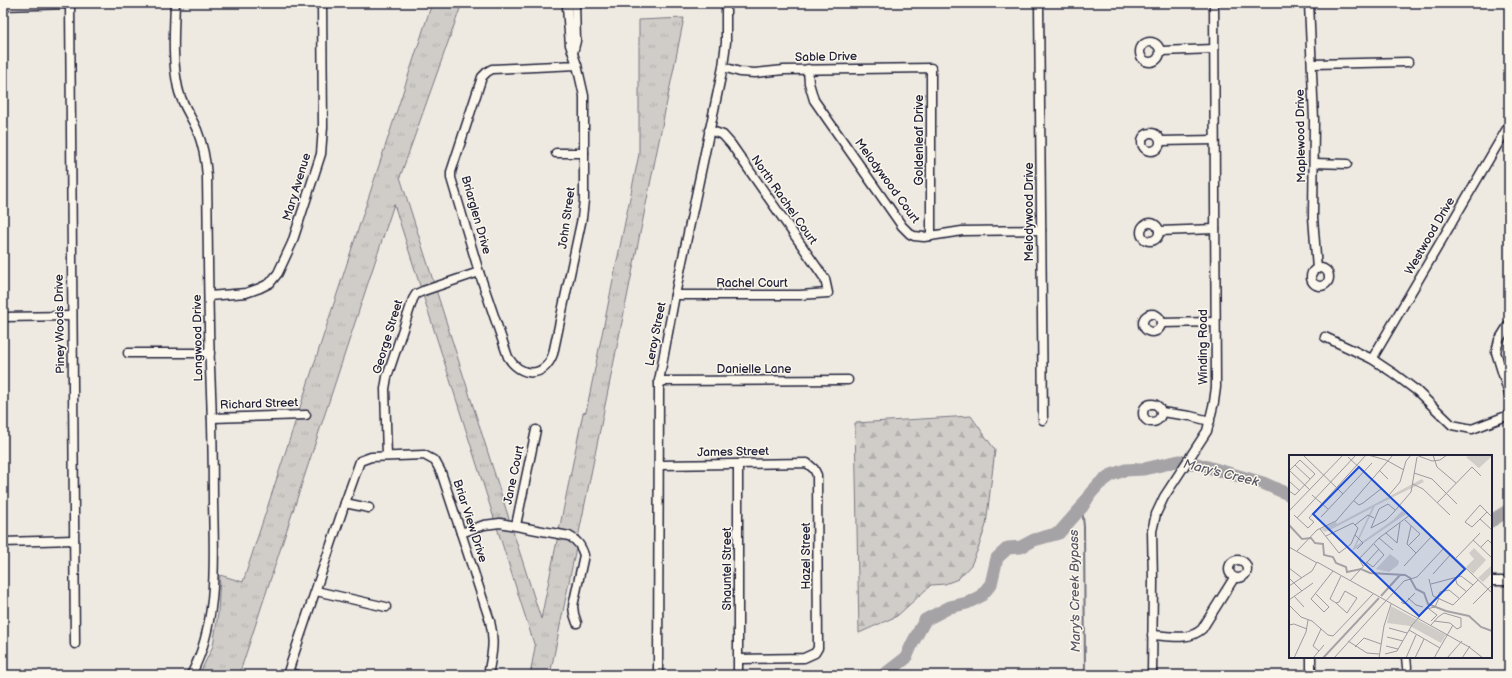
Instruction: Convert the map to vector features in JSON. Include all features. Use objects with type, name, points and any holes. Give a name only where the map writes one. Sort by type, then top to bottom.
[{"type":"street","name":"Longwood Drive","points":[[175,3],[174,54],[178,89],[184,106],[197,129],[205,154],[207,177],[214,530],[212,591],[206,638],[191,675]]},
{"type":"street","name":"Mary Avenue","points":[[209,296],[246,293],[270,283],[278,273],[292,243],[321,154],[323,127],[322,3]]},
{"type":"street","name":"John Street","points":[[530,373],[540,371],[545,367],[553,354],[582,218],[584,200],[584,96],[577,65],[570,45],[567,8],[569,3]]},
{"type":"street","name":"John Street","points":[[573,53],[576,41],[574,3]]},
{"type":"street","name":"Leroy Street","points":[[658,675],[660,465],[659,381],[723,67],[726,42],[726,3]]},
{"type":"street","name":"Melodywood Drive","points":[[1039,3],[1043,420]]},
{"type":"street","name":"Winding Road","points":[[1152,675],[1152,531],[1156,514],[1164,497],[1207,431],[1216,388],[1214,3]]},
{"type":"street","name":"Maplewood Drive","points":[[1309,3],[1314,163],[1313,217],[1317,269]]},
{"type":"street","points":[[3,6],[70,4]]},
{"type":"street","name":"Piney Woods Drive","points":[[70,4],[75,644]]},
{"type":"street","points":[[1161,51],[1214,49]]},
{"type":"street","points":[[1312,64],[1408,62]]},
{"type":"street","name":"Briarglen Drive","points":[[530,373],[519,369],[508,357],[479,272],[451,178],[482,77],[487,72],[492,69],[577,65]]},
{"type":"street","name":"Sable Drive","points":[[723,67],[740,72],[755,73],[784,70],[931,68]]},
{"type":"street","name":"Goldenleaf Drive","points":[[931,68],[931,236]]},
{"type":"street","name":"Melodywood Court","points":[[808,70],[809,84],[814,100],[902,226],[910,234],[914,236],[931,236],[974,231],[1041,230]]},
{"type":"street","name":"Westwood Drive","points":[[1372,359],[1507,134],[1509,125]]},
{"type":"street","name":"North Rachel Court","points":[[709,130],[723,135],[731,144],[825,279],[828,293]]},
{"type":"street","points":[[1161,141],[1214,140]]},
{"type":"street","points":[[556,153],[584,153]]},
{"type":"street","points":[[1314,163],[1347,164]]},
{"type":"street","points":[[1159,231],[1215,228]]},
{"type":"street","name":"George Street","points":[[387,456],[385,389],[387,377],[413,298],[419,292],[479,272]]},
{"type":"street","name":"Rachel Court","points":[[676,295],[800,295],[828,293]]},
{"type":"street","points":[[3,317],[72,316]]},
{"type":"street","points":[[1161,323],[1215,322]]},
{"type":"street","points":[[1509,324],[1499,340],[1496,352],[1509,394]]},
{"type":"street","points":[[1325,336],[1372,359],[1417,391],[1452,425],[1472,429],[1509,416]]},
{"type":"street","points":[[128,353],[210,353]]},
{"type":"street","name":"Danielle Lane","points":[[659,381],[848,380]]},
{"type":"street","points":[[1160,412],[1190,416],[1210,421]]},
{"type":"street","name":"Richard Street","points":[[212,418],[306,415]]},
{"type":"street","name":"Jane Court","points":[[516,525],[536,430]]},
{"type":"street","name":"Briar View Drive","points":[[345,503],[360,461],[371,457],[424,455],[435,461],[442,472],[493,634],[493,646],[488,675]]},
{"type":"street","name":"James Street","points":[[660,465],[807,463]]},
{"type":"street","name":"Hazel Street","points":[[739,659],[804,658],[815,653],[818,648],[818,483],[814,469],[807,463]]},
{"type":"street","name":"Shauntel Street","points":[[738,464],[738,675]]},
{"type":"street","points":[[298,675],[287,674],[345,503],[369,508]]},
{"type":"street","points":[[461,533],[491,524],[500,523],[569,536],[577,541],[582,548],[584,555],[573,606],[577,623]]},
{"type":"street","points":[[3,542],[74,540]]},
{"type":"street","points":[[1152,635],[1188,637],[1197,634],[1202,629],[1234,578]]},
{"type":"street","points":[[1492,581],[1509,581]]},
{"type":"street","points":[[316,590],[386,607]]},
{"type":"street","points":[[1310,658],[1311,675]]},
{"type":"street","points":[[1406,658],[1407,667]]},
{"type":"green space","points":[[432,3],[462,3],[400,177],[541,619],[583,413],[586,412],[639,154],[639,20],[684,18],[550,675],[530,675],[535,647],[394,204],[239,675],[199,675],[213,646],[218,614],[220,575],[243,582]]},
{"type":"green space","points":[[971,416],[995,450],[986,525],[971,565],[958,579],[945,584],[931,585],[897,616],[859,633],[855,423]]},
{"type":"waterway","name":"Mary's Creek","points":[[884,675],[906,658],[925,620],[950,607],[967,603],[981,596],[991,584],[997,558],[1008,548],[1021,547],[1034,540],[1059,533],[1082,507],[1090,494],[1099,484],[1111,475],[1125,470],[1144,469],[1179,461],[1197,464],[1263,483],[1289,495]]},
{"type":"waterway","name":"Mary's Creek Bypass","points":[[1082,507],[1084,527],[1085,675]]},
{"type":"waterway","name":"Mary's Creek","points":[[1492,520],[1509,510]]}]
